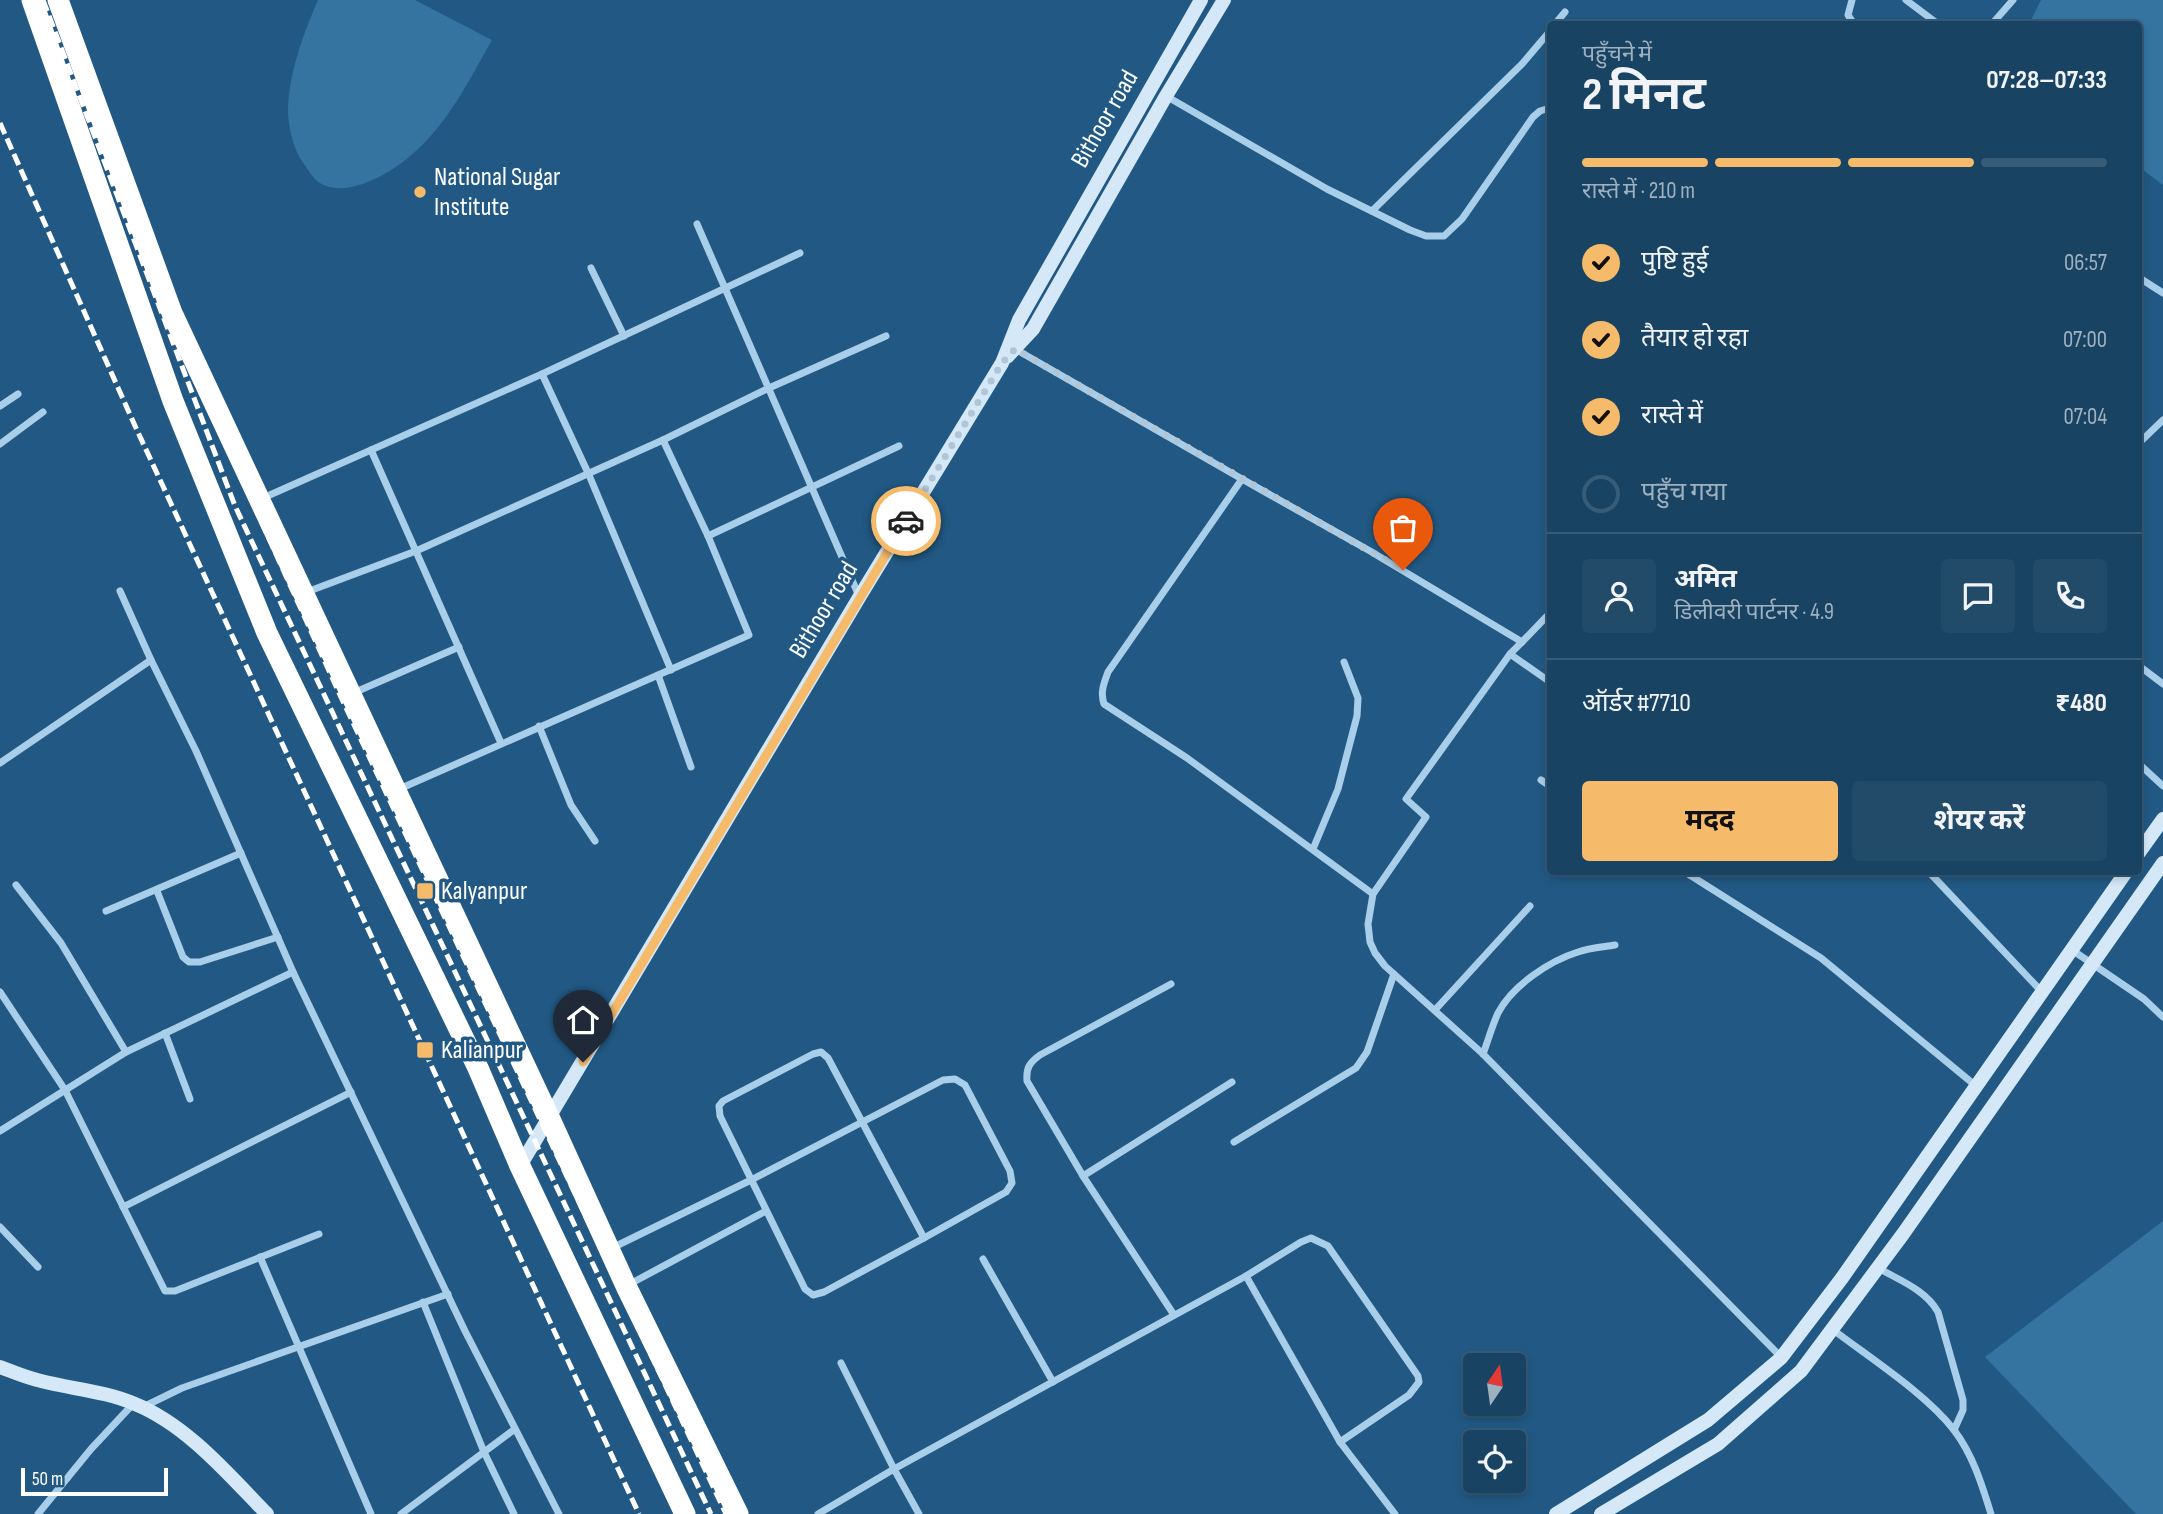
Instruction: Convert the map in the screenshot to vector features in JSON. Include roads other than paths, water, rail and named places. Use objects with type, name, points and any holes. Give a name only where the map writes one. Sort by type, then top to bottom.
[{"type":"highway","points":[[32,0],[173,401],[267,633],[478,1068],[520,1166],[685,1514]]},
{"type":"highway","points":[[58,0],[172,313],[626,1286],[738,1514]]},
{"type":"street","name":"Bithoor road","points":[[520,1166],[1002,363],[1019,320],[1201,0]]},
{"type":"street","points":[[1002,363],[1033,329],[1224,0]]},
{"type":"street","points":[[1852,0],[1848,15],[1852,21]]},
{"type":"street","points":[[1906,0],[1934,21]]},
{"type":"street","points":[[1995,21],[2014,0]]},
{"type":"street","points":[[1558,21],[1566,12]]},
{"type":"street","points":[[1373,211],[1522,64],[1547,35]]},
{"type":"street","points":[[1166,96],[1328,189],[1426,236],[1444,236],[1462,219],[1533,117],[1547,109]]},
{"type":"street","points":[[697,224],[860,597]]},
{"type":"street","points":[[259,499],[542,374],[800,253]]},
{"type":"street","points":[[591,268],[624,336]]},
{"type":"street","points":[[2142,280],[2163,293]]},
{"type":"street","points":[[303,593],[416,551],[589,475],[769,388],[886,336]]},
{"type":"street","points":[[1015,349],[1370,551],[1522,642]]},
{"type":"street","points":[[542,374],[589,475],[671,670]]},
{"type":"street","points":[[0,406],[18,394]]},
{"type":"street","points":[[0,444],[43,412]]},
{"type":"street","points":[[2142,439],[2163,419]]},
{"type":"street","points":[[396,791],[749,635],[708,536],[663,440]]},
{"type":"street","points":[[708,536],[900,446]]},
{"type":"street","points":[[372,450],[501,743]]},
{"type":"street","points":[[1242,479],[1108,672],[1102,697],[1104,704],[1187,758],[1373,894]]},
{"type":"street","points":[[120,591],[196,751],[293,972],[448,1294],[559,1514]]},
{"type":"street","points":[[1547,616],[1510,654],[1406,799],[1426,817],[1373,894],[1368,924],[1370,942],[1375,953],[1394,974],[1483,1054],[1781,1358]]},
{"type":"street","points":[[351,694],[459,647]]},
{"type":"street","points":[[1510,654],[1547,680]]},
{"type":"street","points":[[0,763],[151,660]]},
{"type":"street","points":[[1312,849],[1338,789],[1357,716],[1358,698],[1344,662]]},
{"type":"street","points":[[2142,667],[2163,684]]},
{"type":"street","points":[[657,675],[691,767]]},
{"type":"street","points":[[539,726],[571,805],[595,841]]},
{"type":"street","points":[[2142,767],[2163,786]]},
{"type":"street","points":[[1541,780],[1547,784]]},
{"type":"street","points":[[2142,848],[2163,819]]},
{"type":"street","points":[[106,911],[241,853]]},
{"type":"street","points":[[1601,1514],[1717,1444],[1801,1371],[1878,1268],[2163,863]]},
{"type":"street","points":[[1690,875],[1821,958],[1976,1086]]},
{"type":"street","points":[[1932,875],[2042,992]]},
{"type":"street","points":[[1556,1514],[1708,1420],[1781,1358],[1842,1278],[2124,875]]},
{"type":"street","points":[[16,885],[61,943],[126,1052]]},
{"type":"street","points":[[157,891],[183,957],[189,962],[200,962],[278,937]]},
{"type":"street","points":[[1434,1010],[1530,906]]},
{"type":"street","points":[[1483,1054],[1497,1015],[1517,990],[1562,958],[1580,951],[1615,945]]},
{"type":"street","points":[[2072,950],[2144,999],[2163,1017]]},
{"type":"street","points":[[0,1131],[126,1052],[293,972]]},
{"type":"street","points":[[1234,1142],[1356,1068],[1367,1052],[1394,974]]},
{"type":"street","points":[[1171,984],[1040,1055],[1027,1067],[1027,1081],[1083,1176],[1174,1315]]},
{"type":"street","points":[[0,992],[65,1090],[167,1292],[175,1292],[319,1234]]},
{"type":"street","points":[[164,1033],[190,1099]]},
{"type":"street","points":[[609,1249],[751,1180],[861,1122],[943,1080],[955,1079],[965,1085],[1010,1171],[1012,1183],[1006,1192],[924,1238],[824,1292],[813,1295],[805,1289],[751,1180],[720,1116],[719,1106],[723,1101],[821,1052],[828,1058],[861,1122],[924,1238]]},
{"type":"street","points":[[1083,1176],[1231,1082]]},
{"type":"street","points":[[123,1207],[351,1092]]},
{"type":"street","points":[[626,1286],[766,1210]]},
{"type":"street","points":[[0,1227],[38,1268]]},
{"type":"street","points":[[818,1514],[894,1469],[1246,1276],[1306,1239],[1322,1242],[1416,1371],[1419,1382],[1415,1390],[1340,1443]]},
{"type":"street","points":[[260,1257],[371,1514]]},
{"type":"street","points":[[983,1259],[1053,1382]]},
{"type":"street","points":[[1878,1268],[1923,1293],[1933,1302],[1938,1312],[1963,1400],[1963,1410],[1954,1430]]},
{"type":"street","points":[[1246,1276],[1340,1443],[1395,1514]]},
{"type":"street","points":[[38,1514],[91,1449],[138,1405],[448,1294]]},
{"type":"street","points":[[423,1302],[485,1452],[514,1514]]},
{"type":"street","points":[[1832,1329],[1899,1379],[1954,1430],[1979,1474],[1992,1514]]},
{"type":"street","points":[[841,1363],[919,1514]]},
{"type":"street","points":[[0,1367],[40,1381],[94,1391],[158,1414],[194,1443],[267,1514]]},
{"type":"street","points":[[401,1514],[515,1429]]},
{"type":"railway","points":[[43,0],[235,506],[711,1514]]},
{"type":"railway","points":[[56,0],[251,499],[340,695],[726,1514]]},
{"type":"railway","points":[[0,123],[136,428],[639,1514]]},
{"type":"place","name":"National Sugar Institute","points":[[420,192]]},
{"type":"place","name":"Kalyanpur","points":[[425,891]]},
{"type":"place","name":"Kalianpur","points":[[425,1050]]}]
